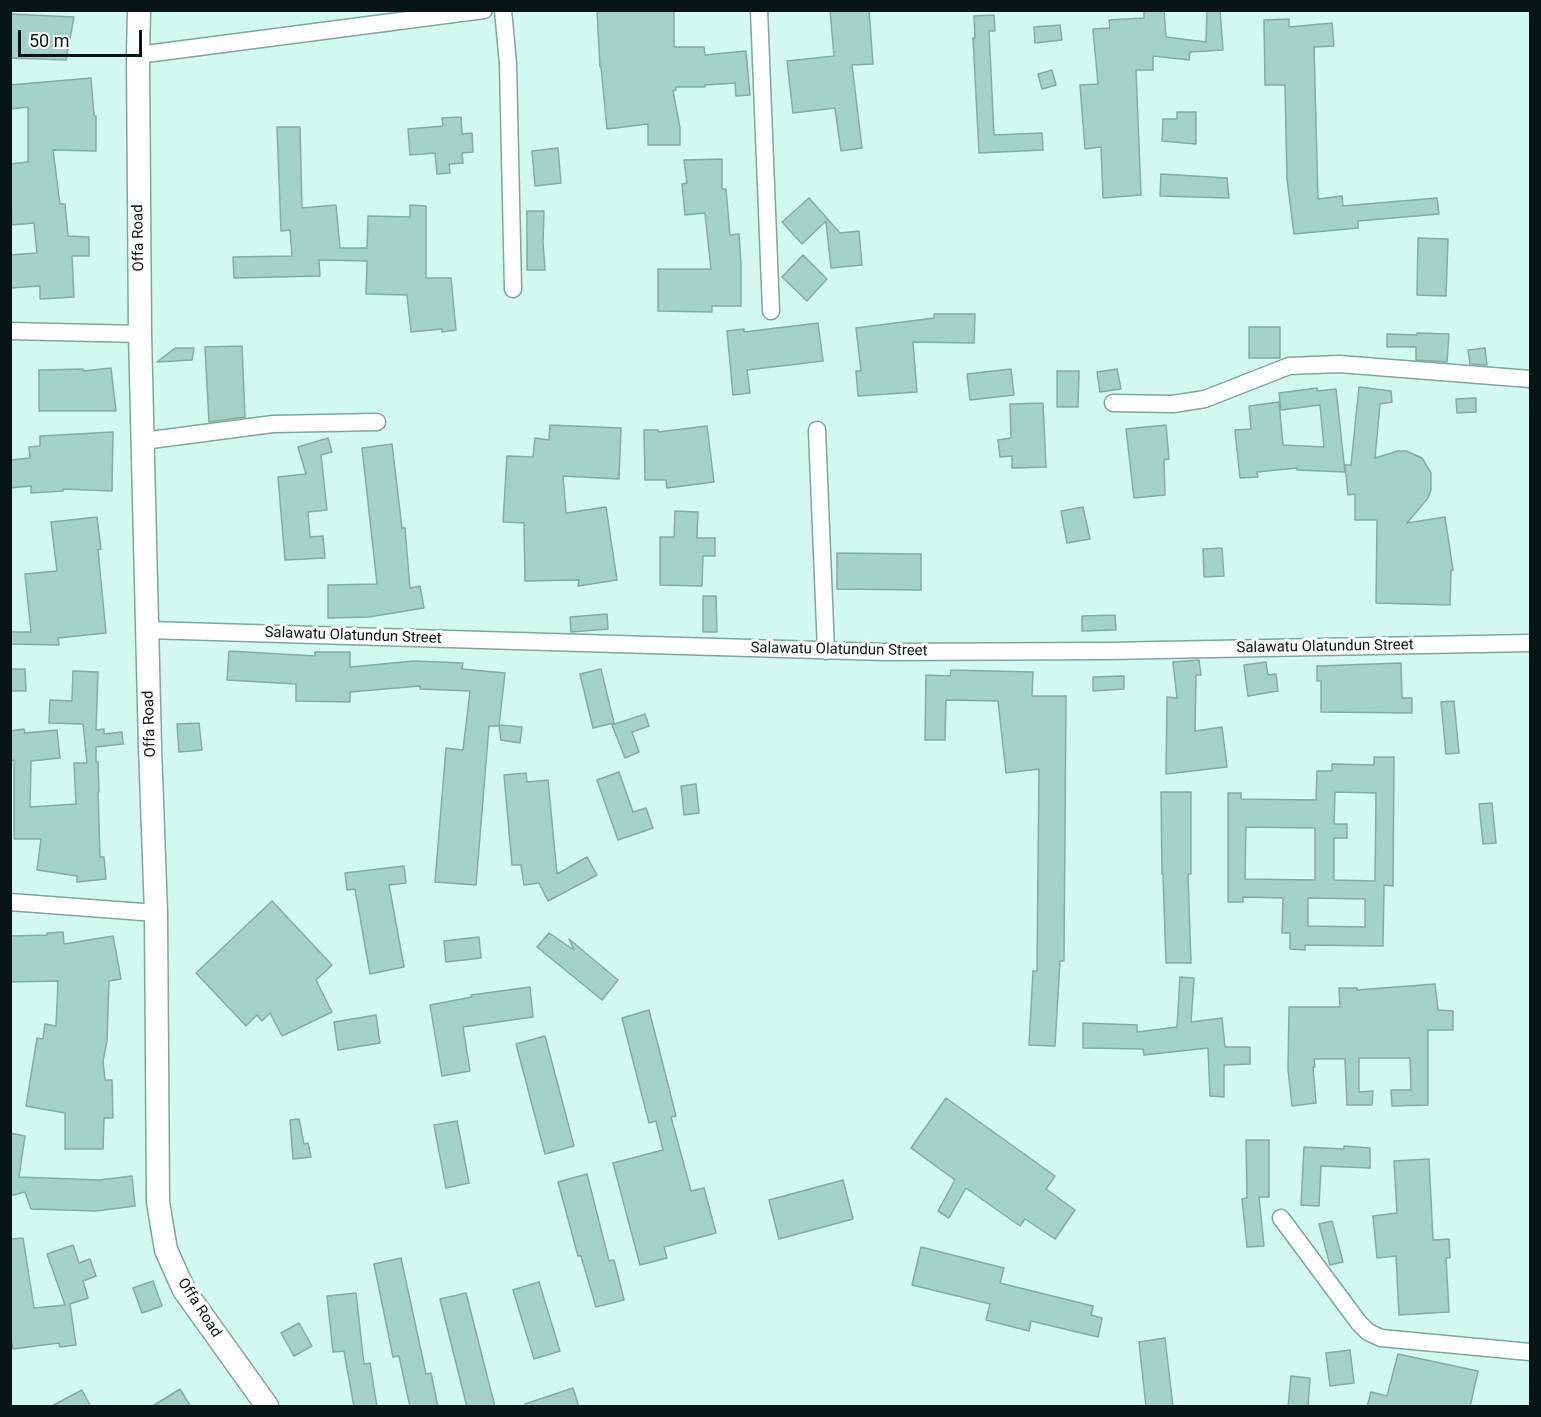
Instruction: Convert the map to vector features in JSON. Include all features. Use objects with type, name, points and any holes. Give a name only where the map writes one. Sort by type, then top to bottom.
[{"type":"street","name":"Offa Road","points":[[139,10],[140,334],[156,913],[158,1202],[166,1250],[184,1290],[267,1407]]},
{"type":"street","points":[[138,55],[484,10]]},
{"type":"street","points":[[503,10],[508,64],[513,289]]},
{"type":"street","points":[[759,10],[771,311]]},
{"type":"street","points":[[10,331],[140,334]]},
{"type":"street","points":[[1113,403],[1173,404],[1205,399],[1289,366],[1339,364],[1530,379]]},
{"type":"street","points":[[142,441],[273,424],[377,422]]},
{"type":"street","points":[[818,430],[826,651]]},
{"type":"street","name":"Salawatu Olatundun Street","points":[[148,630],[826,651],[1095,651],[1530,643]]},
{"type":"street","points":[[10,902],[156,913]]},
{"type":"street","points":[[1281,1218],[1368,1332],[1381,1338],[1530,1352]]},
{"type":"building","points":[[597,10],[674,10],[674,47],[704,47],[705,55],[746,51],[750,95],[736,96],[735,83],[705,85],[705,87],[676,87],[673,91],[680,128],[680,145],[648,145],[648,124],[607,129]]},
{"type":"building","points":[[830,10],[869,10],[873,64],[852,65],[862,148],[841,151],[835,108],[793,113],[787,61],[834,56]]},
{"type":"building","points":[[1144,10],[1164,10],[1166,37],[1206,42],[1207,10],[1220,10],[1223,50],[1190,52],[1189,60],[1153,56],[1153,70],[1136,70],[1141,195],[1103,198],[1101,147],[1085,149],[1080,85],[1098,84],[1093,29],[1110,28],[1109,20],[1144,18]]},
{"type":"building","points":[[10,14],[74,17],[66,60],[10,58]]},
{"type":"building","points":[[994,15],[995,31],[989,31],[994,135],[1042,133],[1043,150],[979,153],[973,38],[975,38],[974,16]]},
{"type":"building","points":[[1289,19],[1289,27],[1332,23],[1334,46],[1314,47],[1318,199],[1342,196],[1343,206],[1437,198],[1439,214],[1358,221],[1358,228],[1294,234],[1287,179],[1285,85],[1265,85],[1264,20]]},
{"type":"building","points":[[1060,25],[1062,40],[1035,43],[1034,27]]},
{"type":"building","points":[[1052,70],[1056,85],[1042,89],[1038,74]]},
{"type":"building","points":[[91,78],[94,116],[96,116],[96,151],[53,150],[60,204],[65,204],[68,236],[89,237],[89,256],[72,256],[74,297],[40,299],[40,286],[10,288],[10,255],[37,253],[34,223],[12,225],[10,164],[28,162],[28,107],[10,109],[10,85]]},
{"type":"building","points":[[1177,112],[1196,112],[1196,144],[1162,141],[1163,119],[1177,119]]},
{"type":"building","points":[[461,117],[462,134],[472,133],[473,152],[462,153],[463,163],[449,164],[450,173],[437,174],[435,153],[410,155],[408,129],[443,126],[442,118]]},
{"type":"building","points":[[277,127],[300,127],[302,208],[336,205],[340,248],[367,248],[368,216],[410,217],[410,205],[426,206],[426,278],[451,278],[456,330],[411,332],[407,295],[366,294],[367,261],[319,260],[320,276],[234,278],[233,257],[292,256],[290,230],[281,231]]},
{"type":"building","points":[[558,148],[561,183],[535,186],[532,151]]},
{"type":"building","points":[[722,159],[722,189],[726,189],[730,235],[739,234],[741,306],[712,306],[712,312],[658,311],[658,269],[711,269],[705,213],[685,215],[682,184],[687,183],[684,160]]},
{"type":"building","points":[[1161,174],[1227,178],[1229,198],[1160,196]]},
{"type":"building","points":[[809,198],[840,233],[859,231],[862,265],[831,268],[826,221],[802,244],[782,222]]},
{"type":"building","points":[[527,211],[544,211],[545,270],[527,270]]},
{"type":"building","points":[[1418,238],[1448,239],[1446,296],[1417,295]]},
{"type":"building","points":[[803,255],[827,279],[807,301],[782,277]]},
{"type":"building","points":[[934,314],[975,314],[974,343],[913,342],[917,392],[858,396],[856,371],[861,371],[856,328],[934,318]]},
{"type":"building","points":[[818,323],[823,361],[747,370],[750,393],[733,395],[727,331],[744,329],[744,332]]},
{"type":"building","points":[[1249,327],[1280,327],[1280,358],[1249,358]]},
{"type":"building","points":[[1417,333],[1449,334],[1447,362],[1416,360],[1416,347],[1387,347],[1387,334],[1417,335]]},
{"type":"building","points":[[242,346],[245,417],[209,422],[205,347]]},
{"type":"building","points":[[175,348],[194,348],[192,360],[157,362]]},
{"type":"building","points":[[1485,348],[1487,365],[1470,364],[1468,350]]},
{"type":"building","points":[[111,368],[116,411],[39,411],[39,370],[83,369],[83,371]]},
{"type":"building","points":[[1011,369],[1014,395],[970,400],[967,374]]},
{"type":"building","points":[[1117,369],[1121,389],[1100,392],[1097,372]]},
{"type":"building","points":[[1057,371],[1079,371],[1078,407],[1057,407]]},
{"type":"building","points":[[1359,387],[1391,391],[1392,402],[1380,404],[1375,458],[1406,451],[1422,458],[1431,473],[1431,490],[1428,498],[1407,523],[1445,517],[1453,570],[1451,571],[1450,605],[1376,603],[1377,520],[1355,520],[1355,494],[1348,495],[1345,465],[1351,465]]},
{"type":"building","points":[[1317,388],[1317,391],[1336,389],[1345,472],[1297,470],[1297,468],[1257,472],[1258,477],[1240,478],[1235,430],[1251,429],[1249,406],[1279,402],[1283,445],[1324,447],[1320,405],[1281,410],[1279,393]]},
{"type":"building","points":[[1476,398],[1476,412],[1457,413],[1456,399]]},
{"type":"building","points":[[1043,403],[1046,467],[1012,468],[1012,456],[1000,457],[998,440],[1011,438],[1010,404]]},
{"type":"building","points":[[550,425],[621,428],[619,479],[563,476],[566,513],[606,507],[617,580],[578,586],[579,580],[525,581],[524,523],[503,522],[507,456],[533,457],[535,438],[549,440]]},
{"type":"building","points":[[1166,425],[1169,459],[1164,460],[1165,495],[1134,498],[1126,429]]},
{"type":"building","points":[[707,426],[714,482],[667,488],[666,480],[645,480],[644,430],[658,430],[658,432]]},
{"type":"building","points":[[113,432],[112,491],[63,489],[63,491],[31,493],[31,486],[10,488],[10,460],[30,458],[29,447],[40,446],[40,436]]},
{"type":"building","points":[[328,438],[332,452],[321,455],[327,510],[308,512],[310,537],[323,536],[325,558],[285,560],[278,477],[306,474],[298,447]]},
{"type":"building","points":[[392,444],[402,528],[405,528],[410,588],[420,586],[424,608],[369,617],[328,618],[328,585],[377,584],[362,448]]},
{"type":"building","points":[[1083,507],[1090,539],[1067,543],[1061,511]]},
{"type":"building","points":[[675,511],[698,512],[697,538],[715,538],[715,556],[703,556],[702,586],[660,585],[660,537],[674,537]]},
{"type":"building","points":[[97,517],[106,633],[58,638],[59,645],[10,644],[10,632],[31,632],[25,574],[57,571],[51,522]]},
{"type":"building","points":[[1222,548],[1224,576],[1204,577],[1203,549]]},
{"type":"building","points":[[837,553],[921,554],[921,590],[837,589]]},
{"type":"building","points":[[703,596],[716,596],[717,632],[703,632]]},
{"type":"building","points":[[607,614],[608,629],[571,632],[570,617]]},
{"type":"building","points":[[1115,615],[1116,630],[1082,631],[1082,616]]},
{"type":"building","points":[[229,651],[315,656],[315,652],[350,652],[350,667],[414,661],[463,663],[462,669],[505,673],[499,726],[489,726],[476,885],[435,882],[446,748],[463,750],[470,691],[420,689],[420,686],[350,692],[350,702],[296,701],[296,684],[227,680]]},
{"type":"building","points":[[1199,660],[1201,675],[1196,675],[1195,731],[1222,727],[1227,767],[1166,774],[1167,697],[1177,698],[1173,662]]},
{"type":"building","points":[[1266,662],[1268,675],[1276,674],[1278,691],[1248,696],[1244,665]]},
{"type":"building","points":[[1401,663],[1402,698],[1412,698],[1412,713],[1321,712],[1321,681],[1317,681],[1317,666]]},
{"type":"building","points":[[10,669],[25,669],[26,691],[10,691]]},
{"type":"building","points":[[601,669],[614,723],[593,728],[580,674]]},
{"type":"building","points":[[951,670],[1033,672],[1032,696],[1066,696],[1064,961],[1060,961],[1055,1046],[1029,1045],[1033,971],[1037,971],[1039,769],[1006,773],[998,701],[946,700],[945,740],[925,740],[926,675],[950,676]]},
{"type":"building","points":[[73,671],[98,672],[96,730],[104,729],[104,734],[122,732],[123,744],[96,747],[100,857],[104,857],[106,879],[77,882],[77,876],[37,870],[41,839],[14,839],[14,760],[10,761],[10,731],[24,729],[25,733],[57,730],[60,758],[31,761],[30,807],[76,804],[74,763],[87,763],[83,724],[49,723],[50,700],[72,701]]},
{"type":"building","points":[[1124,676],[1124,689],[1093,691],[1093,677]]},
{"type":"building","points":[[1454,701],[1459,753],[1446,754],[1441,702]]},
{"type":"building","points":[[645,714],[649,726],[632,732],[639,752],[625,758],[612,725]]},
{"type":"building","points":[[199,723],[202,750],[179,752],[177,724]]},
{"type":"building","points":[[499,725],[522,727],[520,743],[501,740]]},
{"type":"building","points":[[1374,757],[1394,757],[1393,886],[1384,885],[1383,946],[1305,945],[1305,950],[1290,949],[1290,933],[1282,933],[1283,898],[1243,897],[1243,902],[1228,902],[1228,793],[1241,793],[1241,799],[1316,800],[1317,771],[1332,771],[1332,764],[1374,765]],"holes":[[[1335,792],[1376,793],[1375,881],[1334,880],[1334,838],[1347,838],[1347,824],[1334,824]],[[1246,827],[1315,828],[1315,880],[1245,879]],[[1308,898],[1365,899],[1365,927],[1308,926]]]},
{"type":"building","points":[[619,772],[633,812],[646,808],[653,828],[618,840],[597,780]]},
{"type":"building","points":[[526,773],[527,782],[548,780],[557,874],[587,857],[597,875],[548,901],[539,883],[524,885],[521,865],[512,865],[504,775]]},
{"type":"building","points":[[696,784],[699,813],[684,815],[681,786]]},
{"type":"building","points":[[1161,792],[1191,792],[1191,874],[1188,874],[1191,963],[1166,963]]},
{"type":"building","points":[[1492,803],[1496,843],[1483,844],[1479,804]]},
{"type":"building","points":[[404,866],[406,883],[389,885],[404,967],[370,974],[355,889],[347,890],[345,873]]},
{"type":"building","points":[[272,901],[332,965],[316,980],[332,1012],[282,1036],[270,1013],[262,1021],[257,1015],[246,1026],[196,973]]},
{"type":"building","points":[[63,932],[64,944],[113,936],[121,979],[109,981],[107,1041],[103,1061],[105,1080],[112,1080],[113,1118],[104,1118],[103,1149],[65,1149],[65,1113],[26,1106],[37,1038],[43,1039],[45,1024],[56,1026],[58,981],[10,982],[10,936]]},
{"type":"building","points":[[549,933],[574,950],[569,939],[618,980],[602,1000],[537,947]]},
{"type":"building","points":[[479,937],[481,958],[446,962],[444,941]]},
{"type":"building","points":[[1180,977],[1194,978],[1191,1022],[1222,1018],[1225,1047],[1250,1047],[1250,1064],[1224,1065],[1224,1097],[1210,1096],[1208,1048],[1144,1055],[1143,1049],[1083,1048],[1083,1023],[1137,1025],[1137,1032],[1177,1027]]},
{"type":"building","points":[[1435,984],[1438,1010],[1453,1011],[1453,1030],[1428,1030],[1428,1105],[1392,1106],[1391,1090],[1411,1090],[1410,1058],[1359,1058],[1359,1092],[1373,1091],[1372,1105],[1347,1105],[1345,1059],[1314,1059],[1316,1103],[1292,1106],[1288,1069],[1289,1007],[1340,1007],[1339,988],[1357,988],[1357,990]]},
{"type":"building","points":[[530,987],[533,1017],[463,1027],[470,1071],[442,1076],[430,1005],[472,997],[471,995]]},
{"type":"building","points":[[649,1010],[676,1116],[671,1117],[691,1191],[704,1188],[716,1233],[664,1247],[667,1258],[640,1265],[613,1163],[663,1150],[656,1121],[649,1123],[622,1018]]},
{"type":"building","points":[[376,1015],[380,1043],[338,1050],[334,1022]]},
{"type":"building","points":[[545,1036],[574,1146],[545,1154],[516,1044]]},
{"type":"building","points":[[946,1098],[1055,1176],[1046,1189],[1075,1210],[1055,1239],[1025,1219],[1020,1226],[966,1188],[949,1218],[938,1211],[955,1180],[911,1148]]},
{"type":"building","points":[[299,1119],[304,1144],[308,1143],[311,1157],[293,1159],[290,1120]]},
{"type":"building","points":[[457,1121],[469,1183],[446,1188],[434,1125]]},
{"type":"building","points":[[10,1133],[25,1136],[19,1177],[99,1180],[132,1176],[135,1206],[96,1211],[31,1209],[25,1192],[10,1196]]},
{"type":"building","points":[[1246,1140],[1269,1140],[1269,1197],[1259,1197],[1264,1246],[1247,1247],[1242,1199],[1247,1198]]},
{"type":"building","points":[[1344,1146],[1370,1148],[1370,1168],[1321,1166],[1319,1206],[1301,1205],[1304,1147],[1344,1149]]},
{"type":"building","points":[[1429,1159],[1433,1240],[1449,1239],[1450,1258],[1446,1258],[1449,1312],[1399,1315],[1396,1256],[1377,1258],[1373,1216],[1397,1213],[1394,1161]]},
{"type":"building","points":[[587,1174],[609,1261],[614,1260],[624,1300],[596,1307],[581,1256],[578,1256],[558,1182]]},
{"type":"building","points":[[843,1180],[853,1219],[779,1239],[769,1200]]},
{"type":"building","points":[[1332,1221],[1343,1262],[1330,1265],[1319,1224]]},
{"type":"building","points":[[23,1238],[34,1308],[65,1305],[47,1254],[73,1245],[79,1263],[90,1259],[96,1276],[83,1281],[88,1298],[70,1304],[76,1345],[60,1347],[59,1343],[13,1349],[10,1331],[10,1239]]},
{"type":"building","points":[[921,1247],[1004,1268],[1000,1283],[1093,1306],[1091,1315],[1102,1318],[1098,1337],[1031,1321],[1029,1331],[986,1320],[990,1304],[912,1285]]},
{"type":"building","points":[[401,1258],[426,1374],[431,1373],[438,1407],[410,1407],[399,1356],[393,1357],[374,1264]]},
{"type":"building","points":[[153,1281],[162,1306],[142,1313],[133,1288]]},
{"type":"building","points":[[539,1282],[560,1351],[534,1359],[513,1290]]},
{"type":"building","points":[[356,1293],[364,1364],[370,1363],[377,1407],[354,1407],[344,1351],[333,1352],[327,1296]]},
{"type":"building","points":[[466,1293],[495,1407],[467,1407],[440,1299]]},
{"type":"building","points":[[299,1323],[312,1346],[294,1356],[281,1333]]},
{"type":"building","points":[[1165,1338],[1173,1407],[1146,1407],[1139,1342]]},
{"type":"building","points":[[1350,1350],[1354,1383],[1330,1386],[1326,1353]]},
{"type":"building","points":[[1398,1354],[1478,1371],[1470,1407],[1367,1407],[1371,1392],[1387,1396]]},
{"type":"building","points":[[1291,1376],[1310,1378],[1308,1407],[1288,1407]]},
{"type":"building","points":[[573,1388],[579,1407],[526,1407],[525,1404]]},
{"type":"building","points":[[180,1389],[191,1407],[151,1407]]},
{"type":"building","points":[[82,1390],[91,1407],[50,1407]]}]
